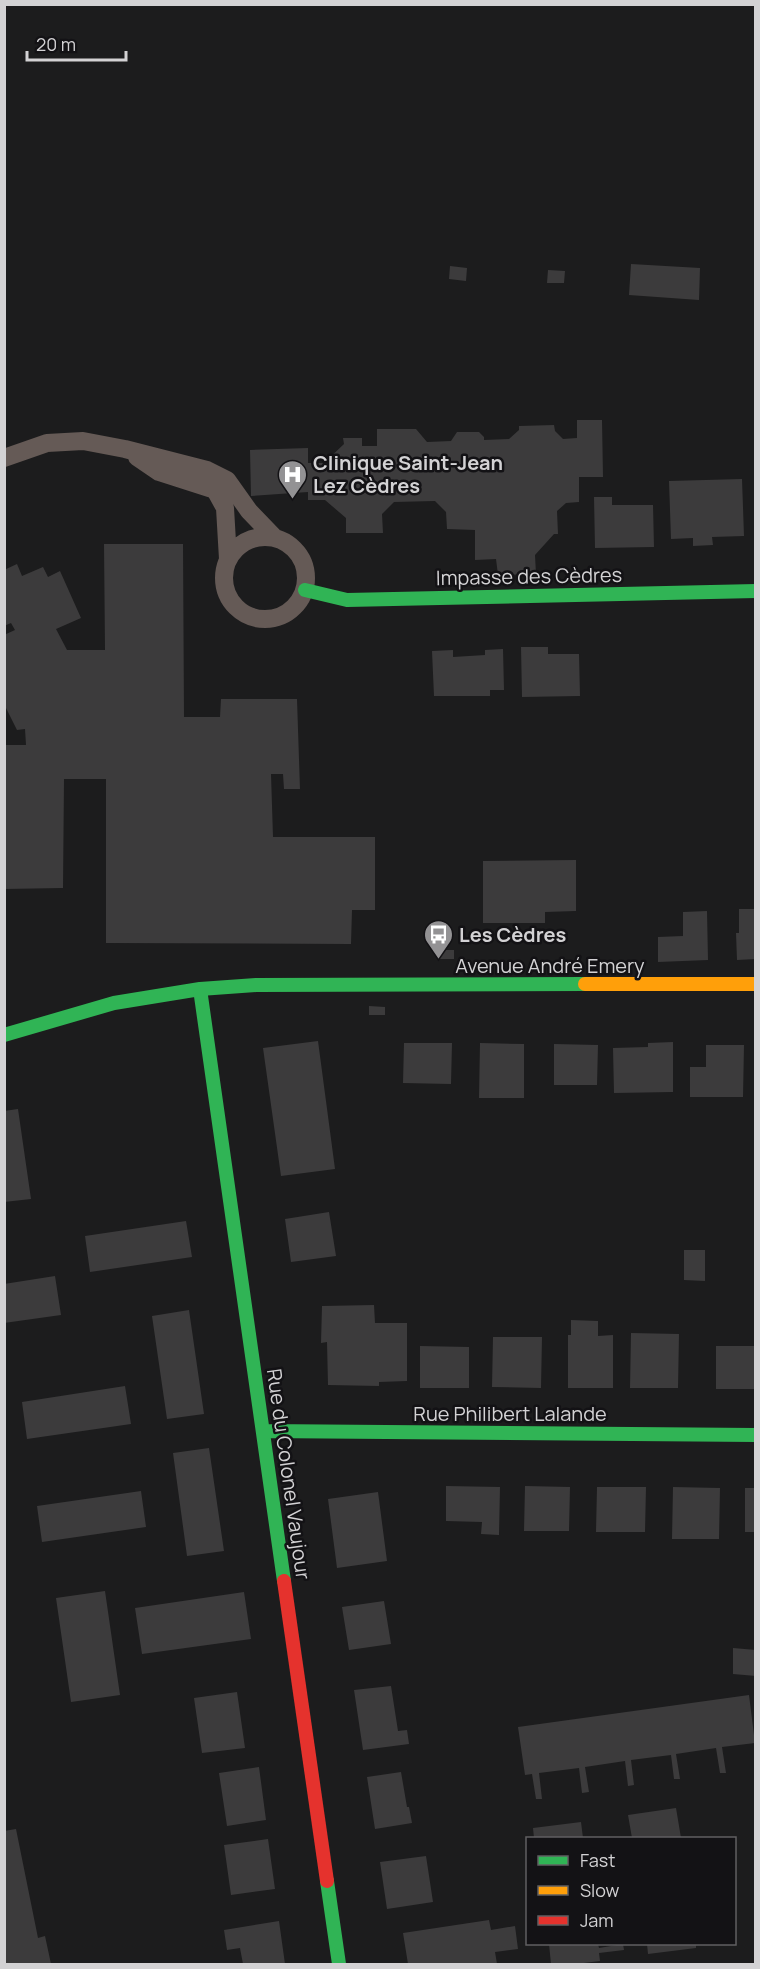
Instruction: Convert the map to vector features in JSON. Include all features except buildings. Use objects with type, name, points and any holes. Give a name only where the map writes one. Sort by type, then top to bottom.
[{"type":"street","name":"Impasse des Cèdres","points":[[305,590],[347,600],[756,591]]},
{"type":"street","name":"Avenue André Emery","points":[[4,1035],[114,1003],[200,988],[256,985],[756,984]]},
{"type":"street","name":"Rue du Colonel Vaujour","points":[[200,988],[339,1965]]},
{"type":"street","name":"Rue Philibert Lalande","points":[[263,1431],[756,1435]]},
{"type":"lane","points":[[4,458],[47,443],[83,441],[207,470],[227,480],[249,511],[274,537],[292,547],[304,563],[307,576],[305,590],[299,602],[290,612],[277,618],[263,620],[249,617],[237,610],[228,599],[223,573],[228,559],[236,548],[247,540],[274,537]]},
{"type":"lane","points":[[125,449],[159,471],[214,490],[225,508],[228,559]]},
{"type":"traffic: fast","points":[[305,590],[347,600],[756,591]]},
{"type":"traffic: fast","points":[[4,1035],[114,1003],[200,989],[256,985],[585,984]]},
{"type":"traffic: fast","points":[[200,989],[284,1581]]},
{"type":"traffic: fast","points":[[263,1431],[756,1435]]},
{"type":"traffic: fast","points":[[327,1881],[339,1964]]},
{"type":"traffic: slow","points":[[585,984],[756,984]]},
{"type":"traffic: jam","points":[[284,1581],[327,1881]]},
{"type":"place","name":"Clinique Saint-Jean Lez Cèdres","points":[[292,500]]},
{"type":"place","name":"Les Cèdres","points":[[438,960]]}]
